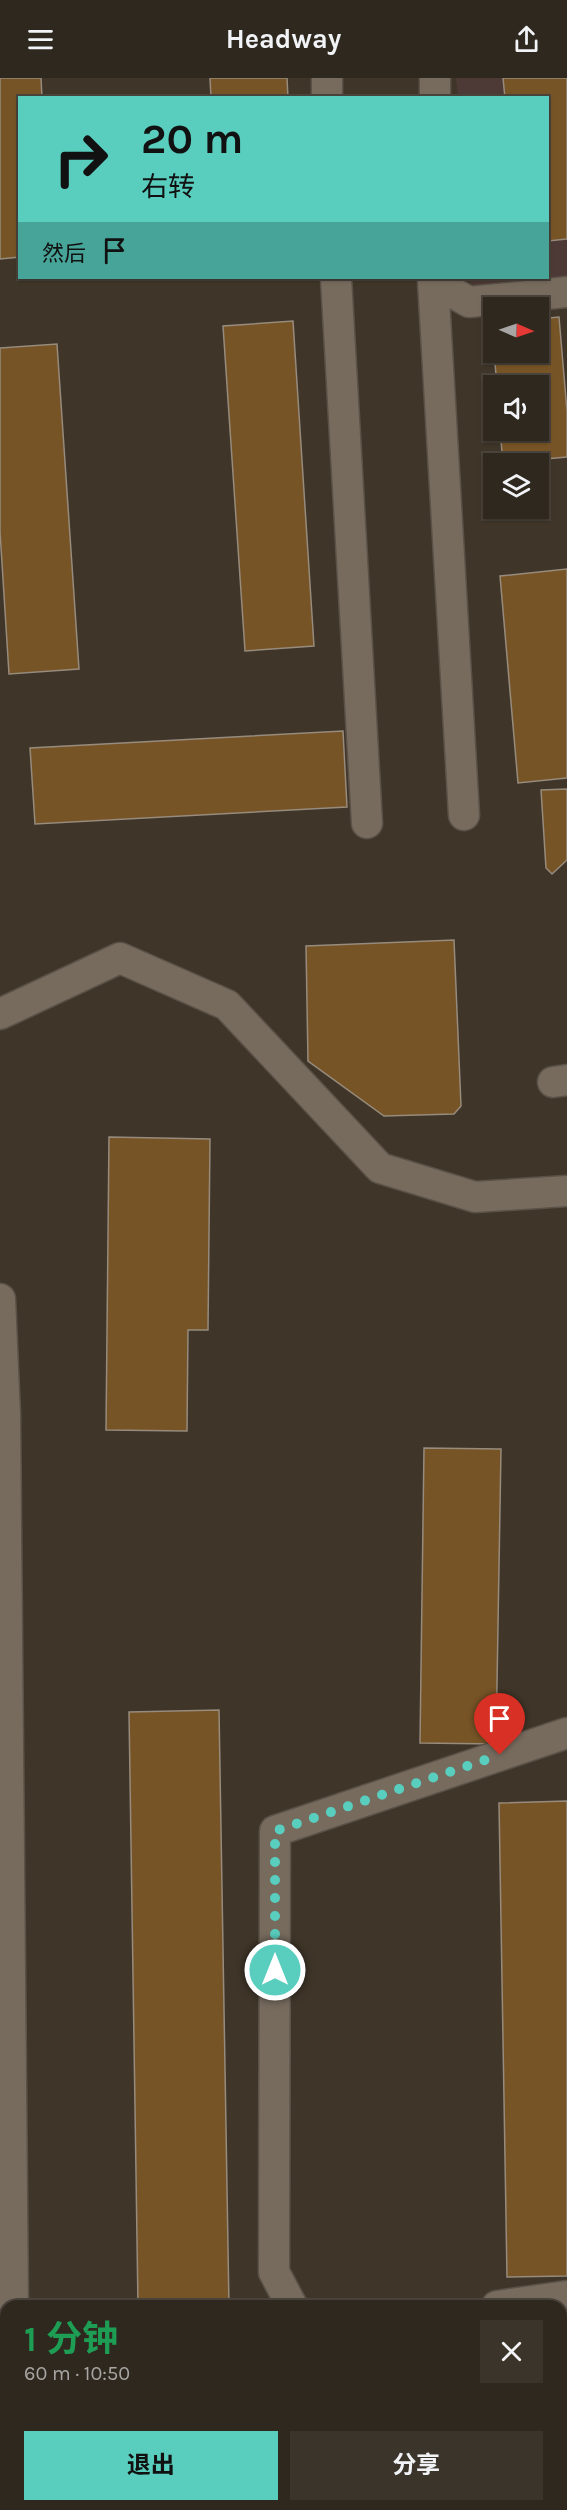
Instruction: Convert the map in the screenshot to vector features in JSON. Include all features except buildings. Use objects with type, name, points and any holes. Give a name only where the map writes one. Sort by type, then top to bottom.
[{"type":"street","points":[[327,78],[327,96]]},
{"type":"street","points":[[435,78],[435,96]]},
{"type":"street","points":[[336,279],[367,823]]},
{"type":"street","points":[[433,279],[469,302],[567,292]]},
{"type":"street","points":[[433,279],[464,814]]},
{"type":"street","points":[[0,1014],[120,958],[227,1005],[380,1168],[475,1197],[567,1191]]},
{"type":"street","points":[[0,1299],[5,1438],[12,2300]]},
{"type":"street","points":[[289,2300],[274,2272],[275,1831],[567,1732]]},
{"type":"street","points":[[539,2300],[567,2296]]},
{"type":"shaded area","points":[[456,78],[567,78],[567,277],[477,288],[466,279],[549,279],[549,96],[458,96]]},
{"type":"route","points":[[275,1970],[275,1831],[500,1755]]}]
